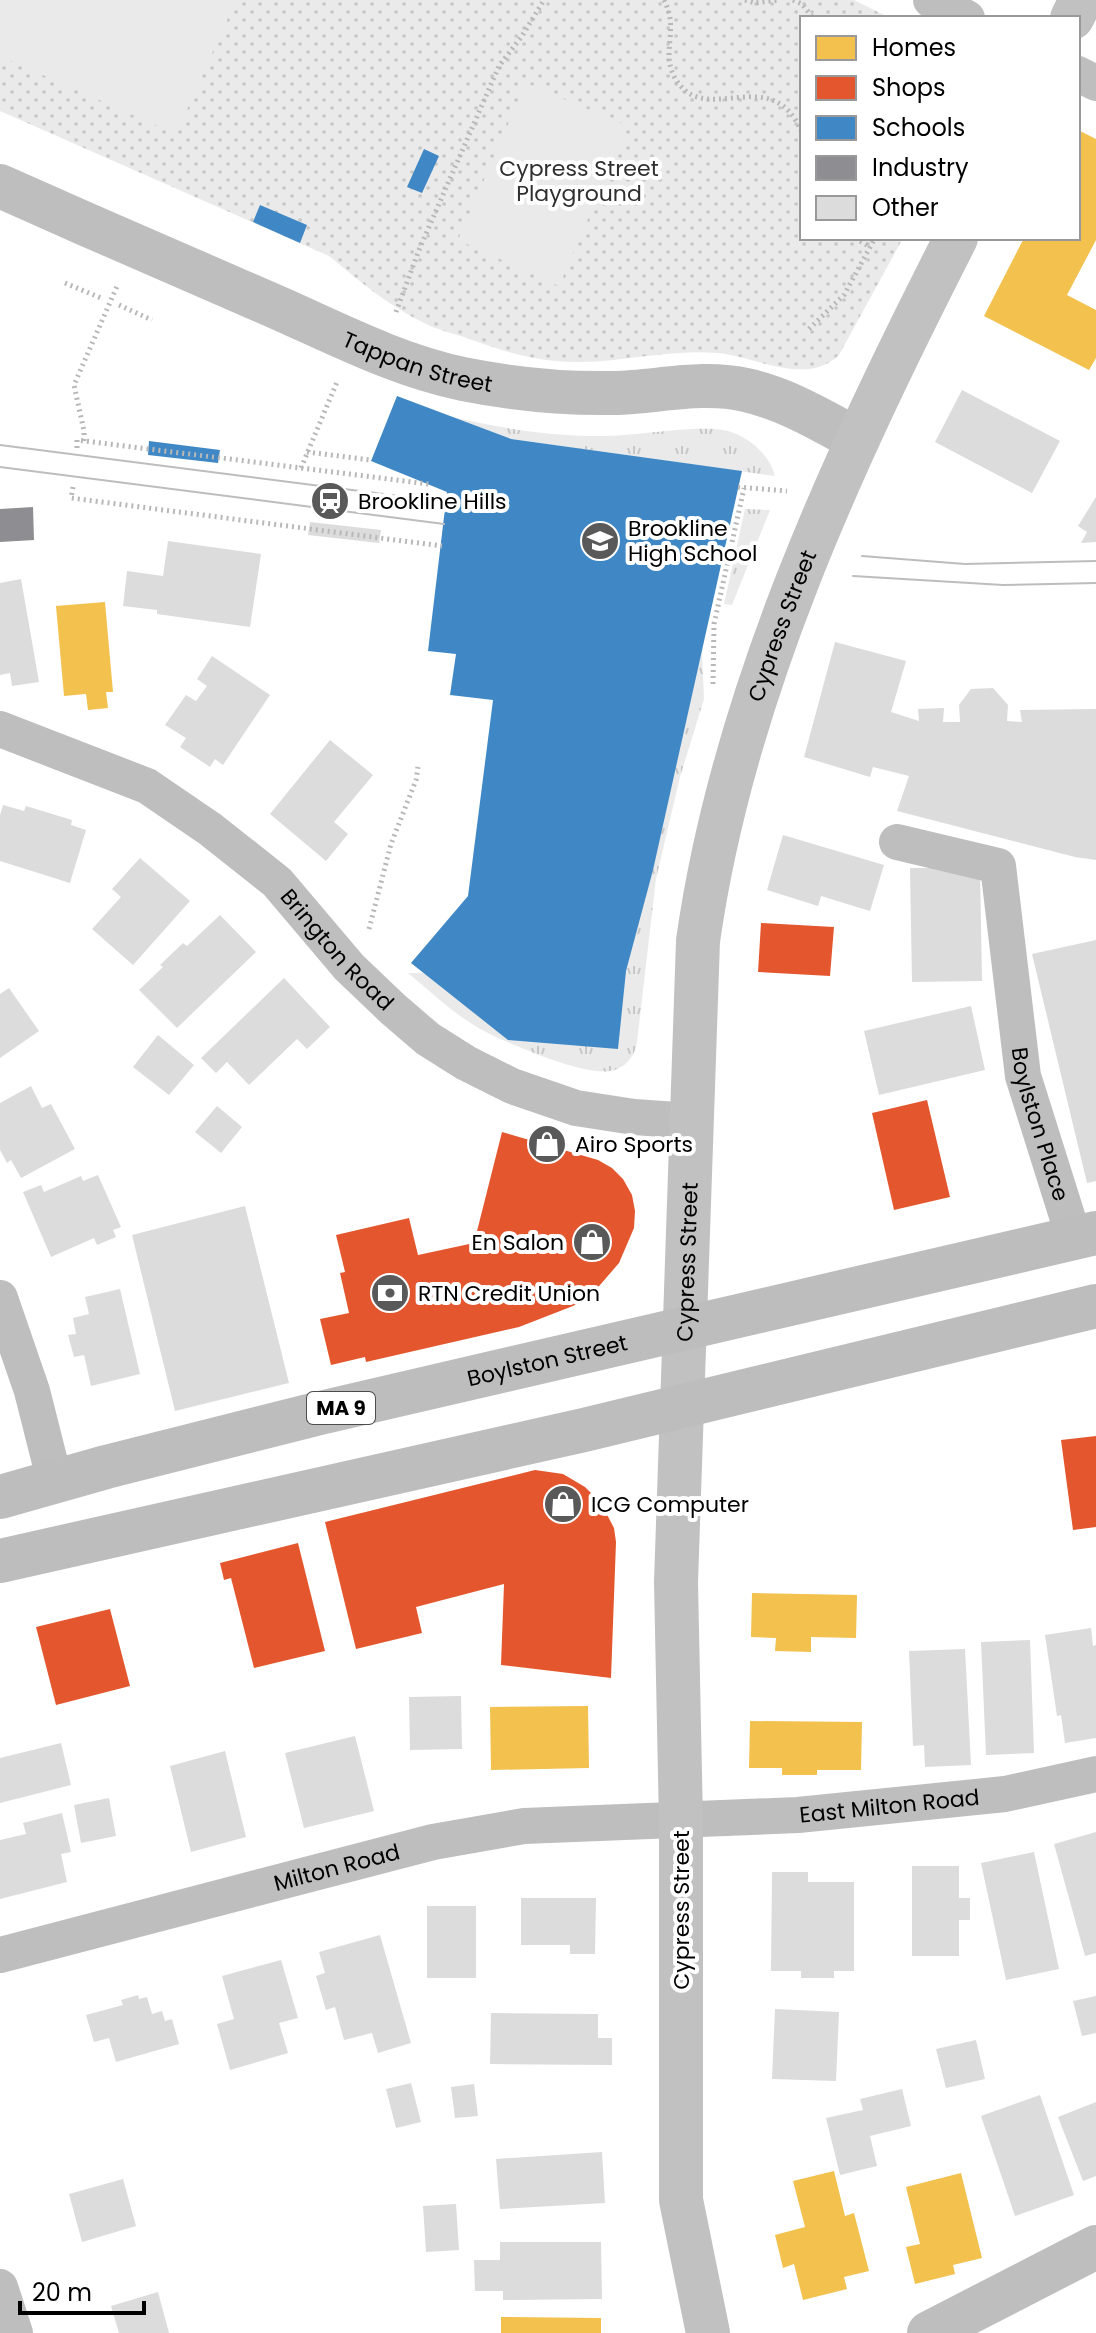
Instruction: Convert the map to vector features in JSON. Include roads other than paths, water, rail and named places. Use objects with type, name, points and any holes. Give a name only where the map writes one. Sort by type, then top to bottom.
[{"type":"highway","name":"Boylston Street","points":[[0,1497],[320,1413],[1085,1236]]},
{"type":"highway","points":[[0,1561],[682,1406],[1096,1306]]},
{"type":"main road","name":"Cypress Street","points":[[708,2333],[681,2200],[681,1822],[676,1582],[696,954],[722,814],[741,745],[779,636],[856,439],[955,240]]},
{"type":"street","points":[[931,0],[963,16]]},
{"type":"street","name":"Tappan Street","points":[[0,186],[346,338],[431,370],[489,384],[560,392],[617,393],[703,386],[741,389],[799,408],[856,439]]},
{"type":"street","name":"Brington Road","points":[[0,729],[147,786],[197,819],[261,866],[349,967],[393,1009],[428,1039],[466,1063],[512,1086],[576,1108],[634,1117],[692,1121]]},
{"type":"street","name":"Boylston Place","points":[[897,842],[998,866],[1023,1076],[1085,1236]]},
{"type":"street","points":[[0,1298],[32,1391],[55,1482]]},
{"type":"street","name":"East Milton Road","points":[[681,1822],[798,1815],[1005,1794],[1096,1774]]},
{"type":"street","name":"Milton Road","points":[[0,1955],[433,1842],[524,1826],[681,1822]]},
{"type":"street","points":[[929,2333],[1096,2247]]},
{"type":"street","points":[[0,2287],[15,2333]]},
{"type":"tram line","points":[[0,445],[446,502]]},
{"type":"tram line","points":[[0,467],[444,524]]},
{"type":"tram line","points":[[862,556],[965,564],[1096,561]]},
{"type":"tram line","points":[[853,576],[1003,585],[1096,583]]},
{"type":"place","name":"Brookline Hills","points":[[330,501]]},
{"type":"place","name":"Brookline High School","points":[[600,541]]},
{"type":"place","name":"Airo Sports","points":[[547,1144]]},
{"type":"place","name":"En Salon","points":[[592,1242]]},
{"type":"place","name":"RTN Credit Union","points":[[390,1293]]},
{"type":"place","name":"ICG Computer","points":[[563,1504]]},
{"type":"park label","name":"Cypress Street Playground","points":[[579,180]]}]
